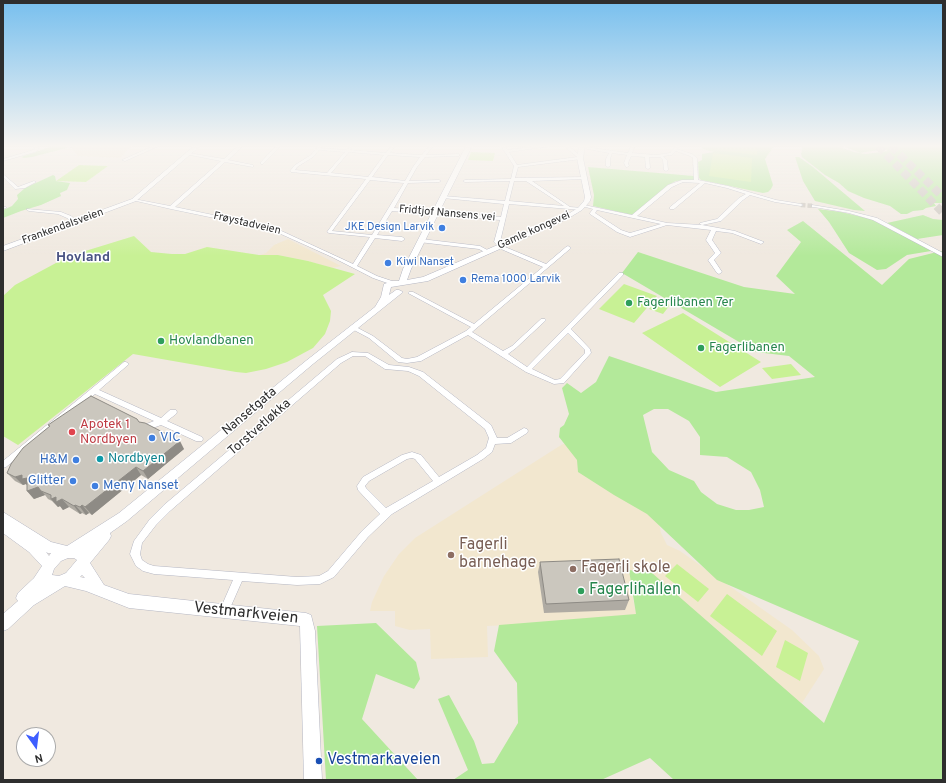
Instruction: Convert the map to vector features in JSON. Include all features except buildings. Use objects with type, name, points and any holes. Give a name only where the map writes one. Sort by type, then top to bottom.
[{"type":"main road","name":"Frankendalsveien","points":[[3,249],[134,200],[155,183]]},
{"type":"main road","points":[[404,289],[407,269],[450,183]]},
{"type":"main road","name":"Gamle kongevei","points":[[404,289],[565,218],[582,208],[588,197],[585,183]]},
{"type":"main road","points":[[404,289],[393,293],[386,289],[407,269]]},
{"type":"main road","points":[[393,283],[404,289]]},
{"type":"main road","name":"Nansetgata","points":[[378,308],[385,297],[386,289]]},
{"type":"main road","name":"Nansetgata","points":[[47,569],[56,557],[85,543],[123,517],[310,362],[404,289]]},
{"type":"main road","points":[[3,517],[48,547],[68,552],[80,553],[83,556],[83,562],[100,592]]},
{"type":"main road","name":"Nansetgata","points":[[62,581],[77,573],[96,544],[123,517]]},
{"type":"main road","points":[[3,526],[34,548],[47,569],[39,582],[3,617]]},
{"type":"main road","name":"Vestmarkveien","points":[[47,569],[47,579],[49,581],[62,581],[86,585],[100,592],[129,601],[306,620],[308,631],[312,780]]},
{"type":"main road","points":[[3,624],[29,600],[62,581]]},
{"type":"street","points":[[11,183],[17,188],[33,183]]},
{"type":"street","points":[[171,208],[200,183]]},
{"type":"street","points":[[366,183],[329,232],[402,239]]},
{"type":"street","points":[[354,266],[407,183]]},
{"type":"street","points":[[511,183],[497,242],[500,246],[546,266]]},
{"type":"street","points":[[532,183],[570,208]]},
{"type":"street","points":[[633,217],[673,184],[677,183]]},
{"type":"street","points":[[672,208],[703,183]]},
{"type":"street","points":[[707,183],[728,187],[775,201],[801,205]]},
{"type":"street","points":[[688,226],[717,222],[741,199],[750,193]]},
{"type":"street","points":[[443,196],[570,208],[596,209],[667,224],[714,229],[740,234],[761,242]]},
{"type":"street","name":"Frøystadveien","points":[[134,200],[273,229],[354,266],[374,277],[393,283]]},
{"type":"street","points":[[814,206],[849,212],[875,219],[943,256]]},
{"type":"street","name":"Fridtjof Nansens vei","points":[[391,208],[502,219]]},
{"type":"street","points":[[596,209],[592,213],[620,231],[630,235],[667,224]]},
{"type":"street","points":[[29,210],[58,213],[69,217],[76,222]]},
{"type":"street","points":[[714,229],[709,240],[718,253],[711,260],[719,272]]},
{"type":"street","points":[[420,241],[480,248],[488,252]]},
{"type":"street","points":[[354,328],[371,337],[396,358],[407,361],[419,359],[468,332],[568,248]]},
{"type":"street","points":[[528,370],[621,274]]},
{"type":"street","name":"Frøystadveien","points":[[374,277],[386,289]]},
{"type":"street","points":[[404,289],[474,326]]},
{"type":"street","points":[[503,354],[514,347],[543,320]]},
{"type":"street","points":[[468,332],[528,370],[554,382],[562,381],[588,353],[588,350],[568,329]]},
{"type":"street","name":"Torstvetløkka","points":[[355,354],[366,354],[387,367],[409,369],[421,374],[488,427],[492,432],[492,441],[489,450],[482,456],[438,480],[386,514],[365,534],[332,574],[320,580],[312,582],[239,577],[146,568],[137,561],[136,548],[142,534],[167,508],[344,357],[355,354]]},
{"type":"street","points":[[3,465],[126,364]]},
{"type":"street","points":[[93,390],[199,439]]},
{"type":"street","points":[[147,427],[160,422],[173,412]]},
{"type":"street","points":[[492,441],[508,441],[524,431]]},
{"type":"street","points":[[386,514],[362,490],[361,486],[366,479],[405,457],[412,455],[418,457],[438,480]]},
{"type":"street","points":[[3,470],[12,457]]},
{"type":"street","points":[[224,612],[239,577]]},
{"type":"shaded area","points":[[288,239],[341,266],[332,268],[278,255],[260,255],[266,253],[274,245]]},
{"type":"shaded area","name":"Fagerli skole","points":[[577,441],[657,513],[661,533],[667,545],[680,551],[792,630],[819,656],[824,669],[802,703],[789,697],[633,578],[630,586],[637,617],[622,620],[487,626],[488,657],[431,659],[430,629],[410,630],[395,626],[395,611],[370,611],[372,602],[384,576],[399,554],[415,538],[563,444]]},
{"type":"green space","points":[[37,183],[70,183],[67,190],[60,193],[61,196],[41,205],[3,218],[3,210],[12,206],[18,199],[17,195],[25,188]]},
{"type":"green space","points":[[591,183],[673,183],[632,215],[593,206],[594,195]]},
{"type":"green space","points":[[713,183],[772,183],[773,185],[771,189],[768,192],[763,193]]},
{"type":"green space","points":[[804,183],[831,183],[865,211],[854,210],[815,201]]},
{"type":"green space","points":[[839,183],[943,183],[943,203],[934,203],[936,206],[913,211],[907,214],[901,214],[890,206],[864,198],[848,191]]},
{"type":"green space","points":[[818,209],[841,212],[871,219],[930,249],[931,251],[907,255],[886,269],[877,270],[849,253],[829,222]]},
{"type":"green space","points":[[923,215],[933,219],[943,220],[943,235],[917,239],[887,223]]},
{"type":"green space","points":[[803,221],[882,285],[909,259],[941,251],[943,252],[943,780],[674,780],[650,758],[601,780],[453,780],[468,770],[438,699],[449,695],[474,741],[482,764],[494,763],[518,723],[517,683],[494,651],[499,625],[636,614],[629,570],[652,573],[824,723],[859,641],[717,580],[647,514],[578,472],[577,460],[559,437],[560,428],[564,425],[569,414],[562,388],[567,383],[581,393],[596,382],[609,356],[716,392],[815,377],[789,356],[756,352],[622,273],[638,252],[744,287],[795,294],[776,276],[801,242],[787,230]],"holes":[[[654,409],[668,409],[689,421],[700,437],[700,455],[727,457],[751,472],[760,490],[764,507],[749,510],[736,510],[717,504],[701,492],[694,481],[669,470],[652,452],[643,415]]]},
{"type":"green space","name":"Hovlandbanen","points":[[134,236],[151,252],[185,254],[207,247],[259,255],[278,255],[308,261],[355,274],[323,295],[331,311],[330,321],[325,334],[313,348],[287,362],[266,369],[246,373],[133,354],[18,445],[3,436],[3,296],[15,285],[69,256]]},
{"type":"green space","name":"Fagerlibanen 7er","points":[[624,284],[657,296],[634,323],[599,309]]},
{"type":"green space","points":[[657,300],[670,305],[663,314],[649,309]]},
{"type":"green space","name":"Fagerlibanen","points":[[683,313],[761,362],[720,387],[642,333]]},
{"type":"green space","points":[[791,364],[801,375],[772,379],[762,368]]},
{"type":"green space","points":[[677,564],[709,589],[698,602],[665,576]]},
{"type":"green space","points":[[727,594],[777,631],[762,656],[710,616]]},
{"type":"green space","points":[[376,623],[416,662],[420,679],[414,689],[376,674],[362,719],[418,780],[326,780],[317,626]]},
{"type":"green space","points":[[785,640],[808,653],[800,681],[776,667]]},
{"type":"tunnel","points":[[913,183],[943,213]]},
{"type":"tunnel","points":[[928,183],[943,197]]},
{"type":"tunnel","points":[[801,205],[814,206]]},
{"type":"place","name":"JKE Design Larvik","points":[[442,228]]},
{"type":"place","name":"Kiwi Nanset","points":[[388,263]]},
{"type":"place","name":"Rema 1000 Larvik","points":[[463,280]]},
{"type":"place","name":"Fagerlibanen 7er","points":[[629,303]]},
{"type":"place","name":"Hovlandbanen","points":[[161,341]]},
{"type":"place","name":"Fagerlibanen","points":[[701,348]]},
{"type":"place","name":"Apotek 1 Nordbyen","points":[[72,432]]},
{"type":"place","name":"VIC","points":[[152,438]]},
{"type":"place","name":"Nordbyen","points":[[100,459]]},
{"type":"place","name":"H&M","points":[[76,460]]},
{"type":"place","name":"Glitter","points":[[73,481]]},
{"type":"place","name":"Meny Nanset","points":[[95,486]]},
{"type":"place","name":"Fagerli barnehage","points":[[451,555]]},
{"type":"place","name":"Fagerli skole","points":[[573,569]]},
{"type":"place","name":"Fagerlihallen","points":[[581,591]]},
{"type":"place","name":"Vestmarkaveien","points":[[319,761]]},
{"type":"district","name":"Hovland","points":[[83,258]]}]
